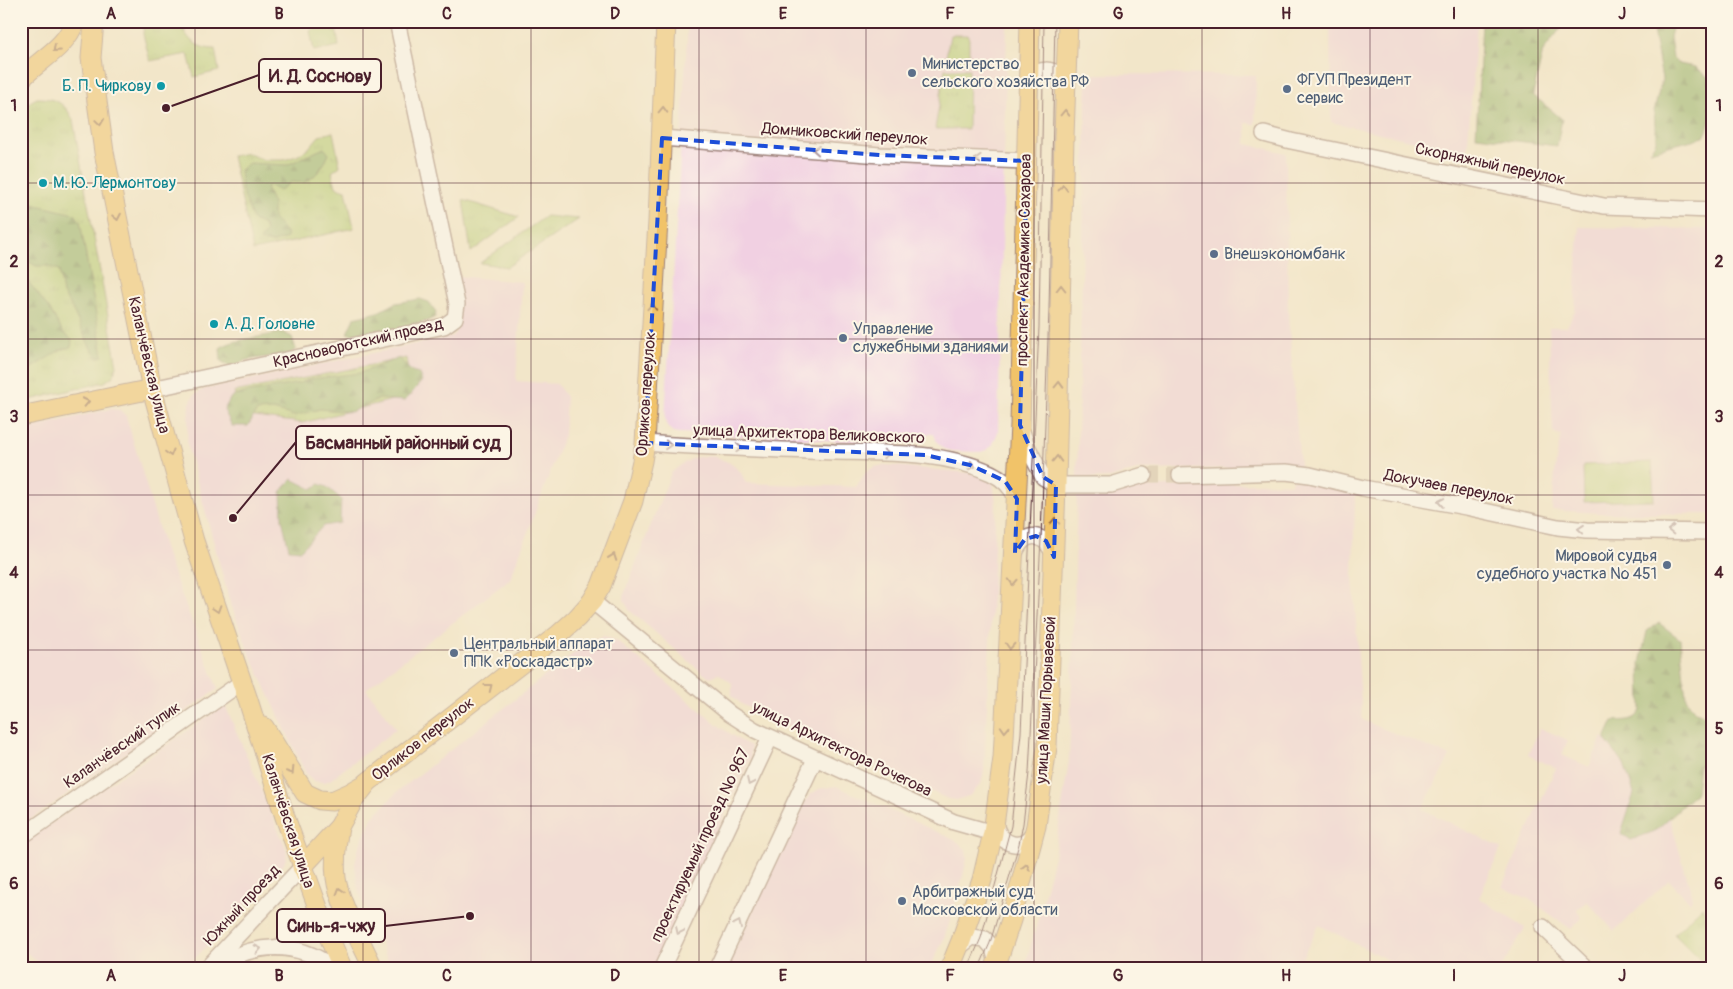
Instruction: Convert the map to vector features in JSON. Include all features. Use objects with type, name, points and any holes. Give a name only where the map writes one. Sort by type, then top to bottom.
[{"type":"main road","points":[[21,79],[29,70],[57,49],[73,28],[75,21]]},
{"type":"main road","points":[[85,21],[91,58]]},
{"type":"main road","name":"Каланчёвская улица","points":[[94,21],[91,58],[104,152],[152,389],[194,541],[302,867],[324,927],[342,968]]},
{"type":"main road","name":"Орликов переулок","points":[[302,867],[339,827],[353,801],[368,782],[558,635],[577,618],[592,601],[610,564],[633,501],[645,443],[662,138],[666,21]]},
{"type":"main road","name":"проспект Академика Сахарова","points":[[1017,499],[1030,21]]},
{"type":"main road","points":[[1056,485],[1068,21]]},
{"type":"main road","name":"Красноворотский проезд","points":[[21,416],[152,389]]},
{"type":"main road","name":"улица Маши Порываевой","points":[[996,966],[1018,896],[1036,826],[1047,747],[1056,485]]},
{"type":"main road","points":[[950,968],[982,880],[994,827],[1004,758],[1017,499]]},
{"type":"main road","name":"Каланчёвская улица","points":[[245,691],[305,792],[320,800],[332,801],[368,782]]},
{"type":"main road","name":"Каланчёвская улица","points":[[339,827],[335,854],[336,879],[341,896],[373,968]]},
{"type":"street","name":"Красноворотский проезд","points":[[152,389],[444,326],[455,318],[457,304],[397,21]]},
{"type":"street","points":[[1028,89],[1034,75],[1043,70],[1059,74],[1065,88]]},
{"type":"street","name":"Скорняжный переулок","points":[[1264,134],[1604,206],[1712,210]]},
{"type":"street","name":"Домниковский переулок","points":[[662,138],[880,155],[1027,161]]},
{"type":"street","points":[[1020,425],[1026,444],[1038,468],[1048,481],[1056,485],[1111,485],[1144,475]]},
{"type":"street","name":"улица Архитектора Великовского","points":[[645,443],[924,455],[970,465],[992,473],[1005,481],[1017,499]]},
{"type":"street","name":"Докучаев переулок","points":[[1180,475],[1286,472],[1310,475],[1363,488],[1466,507],[1558,527],[1587,530],[1712,532]]},
{"type":"street","points":[[1015,553],[1020,542],[1036,536],[1050,545],[1054,556]]},
{"type":"street","name":"улица Архитектора Рочегова","points":[[592,601],[730,714],[755,730],[954,822],[994,827]]},
{"type":"street","name":"Каланчёвский тупик","points":[[21,837],[245,691]]},
{"type":"street","name":"проектируемый проезд № 967","points":[[662,968],[770,738]]},
{"type":"street","points":[[717,968],[816,759]]},
{"type":"street","points":[[994,827],[997,834],[1013,844],[1025,842],[1034,832],[1036,826]]},
{"type":"street","name":"Южный проезд","points":[[207,968],[302,867]]},
{"type":"street","points":[[1543,927],[1586,968]]},
{"type":"street","points":[[958,948],[972,937],[985,939],[996,953],[996,966]]},
{"type":"street","name":"Южный проезд","points":[[213,968],[226,960],[247,952],[278,947],[303,951],[317,957],[333,968]]},
{"type":"highlighted area","points":[[662,138],[880,155],[1027,161],[1020,425],[1043,477],[1056,485],[1054,557],[1046,541],[1036,536],[1025,539],[1015,553],[1017,499],[1005,481],[970,465],[925,455],[645,443]]},
{"type":"shaded area","points":[[688,21],[1007,21],[998,432],[992,446],[980,452],[953,451],[944,449],[937,442],[934,434],[904,433],[901,444],[675,433],[667,426],[665,418]]},
{"type":"shaded area","points":[[1330,21],[1419,21],[1477,24],[1467,153],[1331,122]]},
{"type":"shaded area","points":[[1087,74],[1256,75],[1255,124],[1246,123],[1246,144],[1286,153],[1288,315],[1300,467],[1137,470],[1110,478],[1077,479]]},
{"type":"shaded area","points":[[1579,227],[1712,229],[1712,514],[1601,513],[1552,510],[1556,460],[1561,435],[1553,433],[1549,327],[1567,327],[1575,310]]},
{"type":"shaded area","points":[[456,276],[522,282],[516,381],[557,384],[566,397],[564,435],[510,579],[366,689],[396,729],[330,780],[325,782],[314,781],[306,774],[249,652],[229,599],[187,444],[189,406],[194,395],[204,389],[453,336],[458,326]]},
{"type":"shaded area","points":[[110,409],[120,410],[126,416],[167,557],[218,689],[21,826],[21,430]]},
{"type":"shaded area","points":[[716,457],[730,463],[740,471],[746,483],[856,487],[867,471],[874,467],[885,465],[981,474],[988,477],[993,483],[996,503],[984,771],[981,784],[971,795],[957,800],[948,799],[743,705],[732,696],[732,683],[718,673],[711,677],[704,674],[629,610],[624,600],[625,592],[671,473],[682,464],[694,458]]},
{"type":"shaded area","points":[[1292,479],[1317,483],[1355,494],[1353,575],[1362,720],[1450,756],[1422,809],[1501,848],[1479,898],[1525,928],[1501,968],[1404,968],[1319,925],[1298,966],[1300,968],[1024,968],[1054,857],[1069,761],[1077,496],[1110,495],[1137,487],[1262,483],[1291,484]]},
{"type":"shaded area","points":[[604,636],[617,641],[719,726],[751,746],[751,758],[654,968],[634,966],[633,968],[391,968],[358,890],[355,865],[358,849],[372,818],[396,793],[592,639]]},
{"type":"shaded area","points":[[225,705],[286,848],[287,855],[284,864],[186,968],[45,968],[21,948],[21,844]]},
{"type":"shaded area","points":[[1540,728],[1568,740],[1562,755],[1589,767],[1602,737],[1615,743],[1647,739],[1693,898],[1690,902],[1669,880],[1614,931],[1587,901],[1576,910],[1582,918],[1571,929],[1529,899],[1502,887],[1556,768],[1528,755]]},
{"type":"shaded area","points":[[836,786],[948,837],[958,842],[966,850],[967,857],[963,876],[953,911],[944,938],[930,968],[726,968],[804,802],[819,789]]},
{"type":"green space","points":[[144,21],[181,21],[185,33],[193,42],[209,49],[215,49],[219,71],[194,77],[188,54],[150,61],[143,34]]},
{"type":"green space","points":[[323,21],[338,21],[335,22],[339,46],[314,51],[310,31]]},
{"type":"green space","points":[[1654,21],[1674,21],[1670,37],[1673,58],[1679,64],[1696,67],[1709,78],[1711,108],[1709,123],[1704,137],[1650,151],[1656,141],[1654,111],[1662,79],[1652,25]]},
{"type":"green space","points":[[1482,22],[1561,28],[1543,51],[1533,95],[1562,119],[1557,146],[1476,136]]},
{"type":"green space","points":[[950,35],[969,35],[969,63],[945,63]]},
{"type":"green space","points":[[945,69],[969,69],[968,129],[935,129]]},
{"type":"green space","points":[[37,98],[55,100],[67,109],[73,120],[117,366],[113,376],[105,382],[21,402],[21,111]]},
{"type":"green space","points":[[333,132],[340,166],[332,172],[336,187],[346,190],[354,228],[253,251],[232,156],[247,153],[263,160],[284,160],[297,156],[308,149],[319,136]]},
{"type":"green space","points":[[324,148],[329,154],[322,167],[308,180],[304,182],[291,182],[279,191],[269,185],[266,188],[273,204],[273,219],[286,232],[287,238],[271,243],[260,240],[266,232],[264,225],[253,220],[242,190],[240,170],[249,163],[287,165]]},
{"type":"green space","points":[[21,161],[29,164],[29,186],[24,192],[28,203],[75,214],[80,221],[103,356],[97,357],[90,347],[70,304],[63,294],[59,270],[48,266],[36,266],[21,257],[21,229],[29,228],[32,225],[21,216]]},
{"type":"green space","points":[[463,200],[519,217],[471,252]]},
{"type":"green space","points":[[546,216],[579,219],[507,267],[480,263]]},
{"type":"green space","points":[[21,272],[50,310],[63,332],[72,340],[71,347],[60,350],[30,369],[21,362]]},
{"type":"green space","points":[[420,299],[429,302],[436,312],[435,317],[424,322],[376,335],[362,336],[347,333],[354,318],[378,312],[396,303]]},
{"type":"green space","points":[[282,332],[292,337],[296,349],[290,354],[246,360],[237,365],[228,366],[221,361],[220,348],[225,345],[240,340]]},
{"type":"green space","points":[[399,358],[412,372],[419,374],[422,381],[405,401],[379,399],[351,412],[320,409],[294,416],[273,410],[257,411],[248,426],[232,426],[224,410],[231,397],[244,393],[300,383],[311,379],[360,373]]},
{"type":"green space","points":[[406,358],[412,395],[302,423],[239,415],[234,392]]},
{"type":"green space","points":[[1652,462],[1654,500],[1584,502],[1583,465]]},
{"type":"green space","points":[[292,479],[312,489],[319,484],[327,487],[341,499],[340,523],[323,526],[301,550],[289,549],[282,519],[281,492]]},
{"type":"green space","points":[[1659,623],[1680,639],[1686,698],[1695,712],[1712,717],[1712,756],[1699,766],[1696,793],[1655,831],[1631,840],[1621,833],[1634,793],[1624,764],[1606,741],[1606,736],[1613,721],[1636,717],[1641,710],[1640,663],[1647,631]]},
{"type":"green space","points":[[1702,907],[1712,936],[1712,968],[1709,968],[1674,934]]},
{"type":"tunnel","points":[[1144,475],[1180,475]]},
{"type":"tram line","points":[[968,968],[981,938],[1011,826],[1021,733],[1039,327],[1044,21]]},
{"type":"tram line","points":[[979,968],[990,943],[1019,844],[1029,773],[1041,538],[1049,309],[1055,21]]},
{"type":"railway","points":[[21,960],[31,968]]},
{"type":"place","name":"Министерство сельского хозяйства РФ","points":[[912,73]]},
{"type":"place","name":"Б. П. Чиркову","points":[[161,86]]},
{"type":"place","name":"ФГУП Президент сервис","points":[[1287,89]]},
{"type":"place","name":"И. Д. Соснову","points":[[166,108]]},
{"type":"place","name":"М. Ю. Лермонтову","points":[[43,183]]},
{"type":"place","name":"Внешэкономбанк","points":[[1214,254]]},
{"type":"place","name":"А. Д. Головне","points":[[214,324]]},
{"type":"place","name":"Управление служебными зданиями","points":[[843,338]]},
{"type":"place","name":"Басманный районный суд","points":[[233,518]]},
{"type":"place","name":"Мировой судья судебного участка № 451","points":[[1667,565]]},
{"type":"place","name":"Центральный аппарат ППК «Роскадастр»","points":[[454,653]]},
{"type":"place","name":"Арбитражный суд Московской области","points":[[902,901]]},
{"type":"place","name":"Синь-я-чжу","points":[[470,916]]}]
